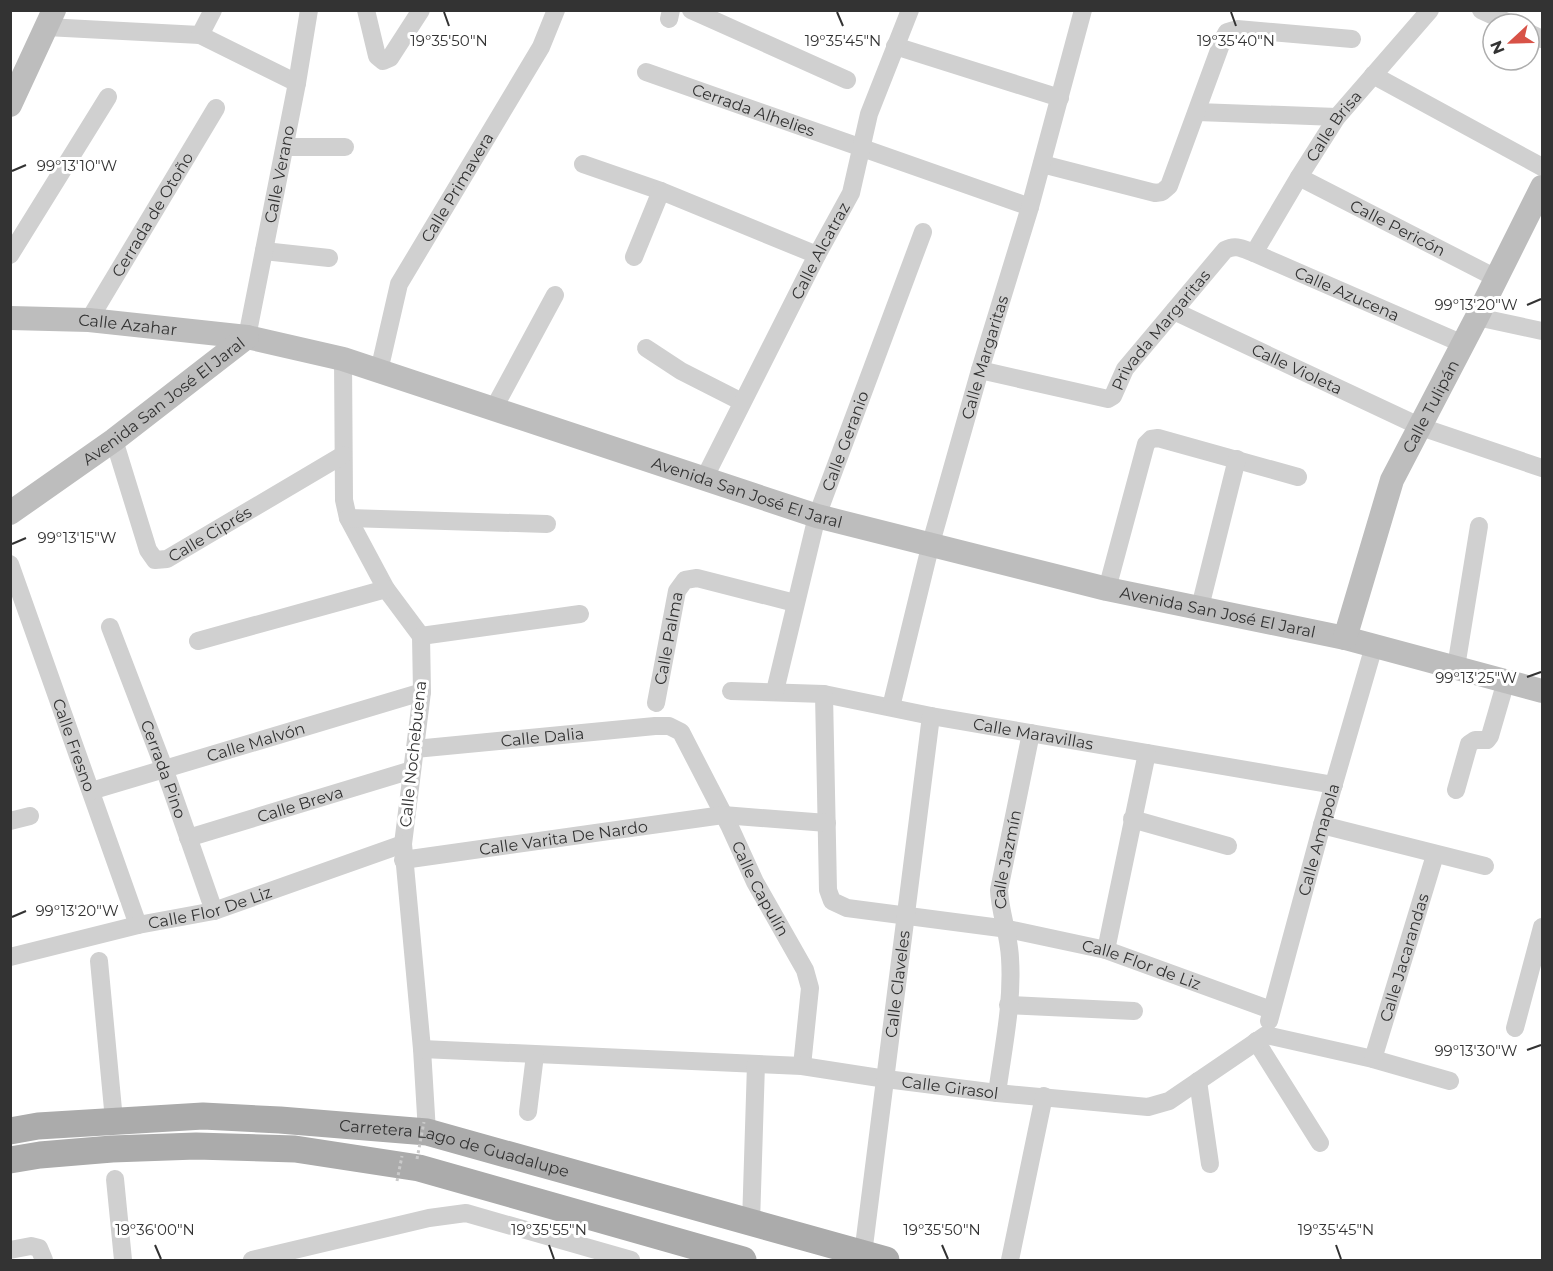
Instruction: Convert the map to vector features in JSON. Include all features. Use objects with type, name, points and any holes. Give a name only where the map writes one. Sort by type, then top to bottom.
[{"type":"main road","name":"Carretera Lago de Guadalupe","points":[[10,1131],[38,1126],[114,1120],[202,1116],[426,1127],[752,1223],[817,1251],[874,1257]]},
{"type":"main road","name":"Carretera Lago de Guadalupe","points":[[10,1160],[88,1151],[196,1146],[295,1149],[419,1168],[743,1260]]},
{"type":"street","points":[[200,35],[213,10]]},
{"type":"street","name":"Calle Verano","points":[[247,337],[285,147],[309,10]]},
{"type":"street","points":[[366,10],[377,56],[383,61],[390,58],[421,10]]},
{"type":"street","name":"Calle Primavera","points":[[379,371],[399,284],[541,47],[556,10]]},
{"type":"street","points":[[691,10],[846,80]]},
{"type":"street","name":"Calle Alcatraz","points":[[704,479],[817,255],[851,193],[869,114],[910,10]]},
{"type":"street","name":"Calle Margaritas","points":[[891,707],[931,543],[980,370],[1030,207],[1083,10]]},
{"type":"street","name":"Calle Brisa","points":[[1254,253],[1336,117],[1430,10]]},
{"type":"street","points":[[10,105],[49,15],[200,35],[297,83]]},
{"type":"street","points":[[1042,164],[1155,193],[1162,192],[1169,186],[1227,32],[1237,29],[1352,39]]},
{"type":"street","points":[[895,46],[1060,98]]},
{"type":"street","name":"Cerrada Alhelies","points":[[646,72],[1030,207]]},
{"type":"street","points":[[1373,75],[1542,167]]},
{"type":"street","points":[[10,255],[108,97]]},
{"type":"street","name":"Cerrada de Otoño","points":[[89,320],[216,108]]},
{"type":"street","points":[[1197,112],[1336,117]]},
{"type":"street","points":[[285,147],[345,147]]},
{"type":"street","points":[[583,164],[661,190],[817,255]]},
{"type":"street","name":"Calle Pericón","points":[[1299,177],[1496,278]]},
{"type":"street","name":"Calle Tulipán","points":[[1345,638],[1392,480],[1542,187]]},
{"type":"street","points":[[634,257],[661,190]]},
{"type":"street","name":"Calle Geranio","points":[[775,691],[817,516],[923,232]]},
{"type":"street","name":"Calle Azucena","points":[[1232,247],[1239,247],[1254,253],[1463,345]]},
{"type":"street","name":"Privada Margaritas","points":[[980,370],[1108,399],[1113,396],[1125,369],[1225,250],[1232,247]]},
{"type":"street","points":[[264,251],[329,258]]},
{"type":"street","points":[[494,408],[555,295]]},
{"type":"street","name":"Calle Violeta","points":[[1174,311],[1421,427],[1542,468]]},
{"type":"street","points":[[1477,317],[1542,331]]},
{"type":"street","name":"Calle Azahar","points":[[10,318],[89,320],[247,337]]},
{"type":"street","name":"Avenida San José El Jaral","points":[[10,513],[114,440],[247,337],[343,359],[817,516],[1107,589],[1345,638],[1542,691]]},
{"type":"street","points":[[646,348],[681,371],[742,402]]},
{"type":"street","points":[[343,359],[344,500],[348,518],[386,589],[421,636],[580,614]]},
{"type":"street","points":[[1107,589],[1146,444],[1151,439],[1158,438],[1298,477]]},
{"type":"street","name":"Calle Ciprés","points":[[114,440],[148,550],[155,560],[167,559],[343,455]]},
{"type":"street","points":[[1200,607],[1237,459]]},
{"type":"street","points":[[348,518],[547,524]]},
{"type":"street","points":[[1456,667],[1479,526]]},
{"type":"street","name":"Calle Fresno","points":[[10,564],[138,925]]},
{"type":"street","name":"Calle Palma","points":[[656,704],[677,591],[685,580],[697,578],[795,603]]},
{"type":"street","points":[[198,641],[386,589]]},
{"type":"street","name":"Cerrada Pino","points":[[110,627],[164,768],[214,911]]},
{"type":"street","name":"Calle Nochebuena","points":[[421,636],[422,692],[403,852],[422,1049],[426,1127]]},
{"type":"street","name":"Calle Amapola","points":[[1261,1038],[1271,1010],[1374,646]]},
{"type":"street","points":[[1456,790],[1469,744],[1475,740],[1487,740],[1490,736],[1506,681]]},
{"type":"street","name":"Calle Maravillas","points":[[731,691],[824,693],[931,716],[1334,785]]},
{"type":"street","name":"Calle Malvón","points":[[91,791],[422,692]]},
{"type":"street","points":[[824,693],[827,823]]},
{"type":"street","name":"Calle Claveles","points":[[874,1257],[886,1079],[931,716]]},
{"type":"street","name":"Calle Dalia","points":[[415,749],[669,726]]},
{"type":"street","name":"Calle Capulín","points":[[669,726],[681,732],[723,814],[754,882],[805,970],[810,988],[802,1065]]},
{"type":"street","name":"Calle Jazmín","points":[[997,1093],[1011,960],[1008,930],[1000,910],[999,890],[1031,733]]},
{"type":"street","points":[[1106,950],[1147,753]]},
{"type":"street","name":"Calle Breva","points":[[188,838],[412,770]]},
{"type":"street","name":"Calle Varita De Nardo","points":[[403,852],[723,814],[827,823]]},
{"type":"street","points":[[10,821],[30,816]]},
{"type":"street","points":[[1132,819],[1228,846]]},
{"type":"street","name":"Calle Flor de Liz","points":[[827,823],[828,890],[832,901],[847,908],[1008,930],[1106,950],[1271,1010]]},
{"type":"street","points":[[1322,825],[1485,866]]},
{"type":"street","name":"Calle Flor De Liz","points":[[10,957],[138,925],[214,911],[403,852]]},
{"type":"street","name":"Calle Jacarandas","points":[[1373,1059],[1435,855]]},
{"type":"street","points":[[1515,1028],[1542,927]]},
{"type":"street","points":[[99,961],[114,1120]]},
{"type":"street","points":[[1008,1005],[1134,1011]]},
{"type":"street","points":[[1261,1038],[1373,1059],[1450,1080]]},
{"type":"street","points":[[1261,1038],[1320,1143]]},
{"type":"street","name":"Calle Girasol","points":[[422,1049],[802,1065],[886,1079],[997,1093],[1148,1107],[1169,1101],[1261,1038]]},
{"type":"street","points":[[528,1112],[535,1055]]},
{"type":"street","points":[[752,1223],[756,1064]]},
{"type":"street","points":[[1198,1081],[1210,1164]]},
{"type":"street","points":[[1010,1260],[1044,1096]]},
{"type":"street","points":[[115,1179],[123,1260]]},
{"type":"street","points":[[466,1213],[470,1182]]},
{"type":"street","points":[[252,1260],[429,1218],[466,1213],[631,1260]]},
{"type":"street","points":[[10,1250],[31,1246],[42,1254]]},
{"type":"path","points":[[417,1159],[426,1127]]},
{"type":"path","points":[[397,1181],[402,1156]]}]
